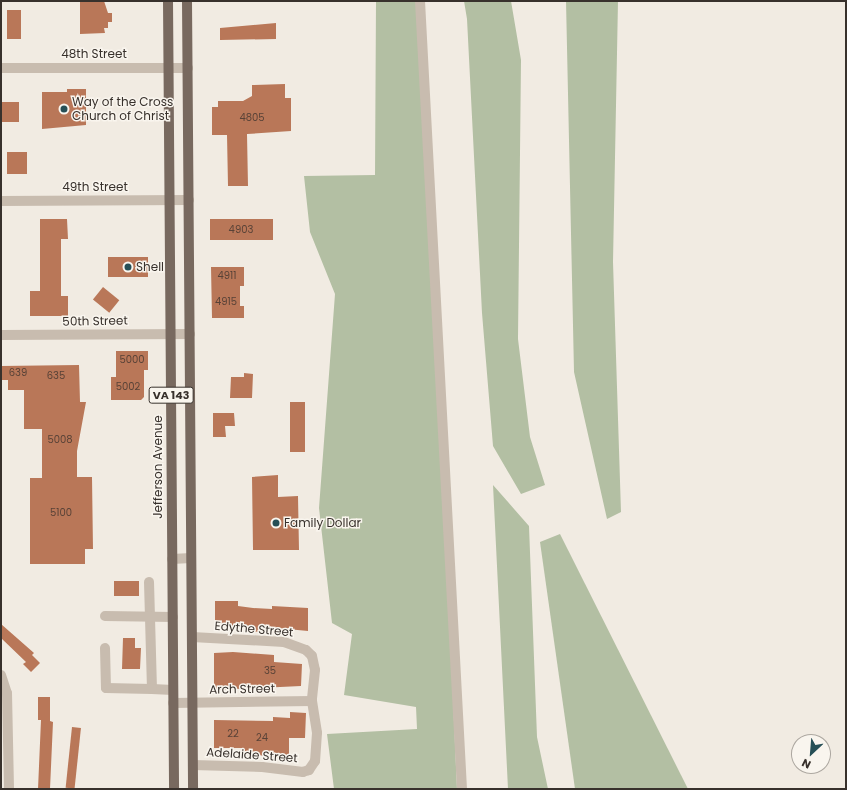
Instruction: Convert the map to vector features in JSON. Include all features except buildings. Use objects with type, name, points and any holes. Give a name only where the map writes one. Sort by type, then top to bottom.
[{"type":"main road","name":"Jefferson Avenue","points":[[168,1],[174,789]]},
{"type":"main road","name":"VA 143","points":[[187,1],[193,789]]},
{"type":"street","points":[[420,1],[462,789]]},
{"type":"street","name":"48th Street","points":[[1,68],[188,68]]},
{"type":"street","name":"49th Street","points":[[1,201],[189,200]]},
{"type":"street","name":"50th Street","points":[[1,335],[190,334]]},
{"type":"street","points":[[172,558],[191,558]]},
{"type":"street","points":[[149,582],[152,689]]},
{"type":"street","points":[[105,616],[173,616]]},
{"type":"street","name":"Edythe Street","points":[[192,637],[284,642],[306,650],[312,656],[315,670],[312,701]]},
{"type":"street","points":[[105,648],[106,688],[173,690]]},
{"type":"street","points":[[1,675],[7,693],[8,789]]},
{"type":"street","name":"Arch Street","points":[[173,703],[312,701]]},
{"type":"street","name":"Adelaide Street","points":[[193,765],[262,767],[303,772],[309,770],[315,761],[317,733],[312,701]]},
{"type":"green space","points":[[376,1],[422,1],[457,789],[334,789],[327,734],[417,729],[416,707],[344,695],[352,634],[332,623],[319,508],[335,294],[310,232],[304,176],[375,175]]},
{"type":"green space","points":[[464,1],[511,1],[521,60],[518,339],[530,437],[545,485],[521,494],[493,446],[482,313],[467,19]]},
{"type":"green space","points":[[566,1],[618,1],[613,262],[621,512],[607,519],[574,372]]},
{"type":"green space","points":[[493,485],[529,526],[537,737],[548,789],[508,789]]},
{"type":"green space","points":[[560,534],[688,789],[575,789],[540,542]]},
{"type":"place","name":"Way of the Cross Church of Christ","points":[[64,109]]},
{"type":"place","name":"Shell","points":[[128,267]]},
{"type":"place","name":"Family Dollar","points":[[276,523]]}]
